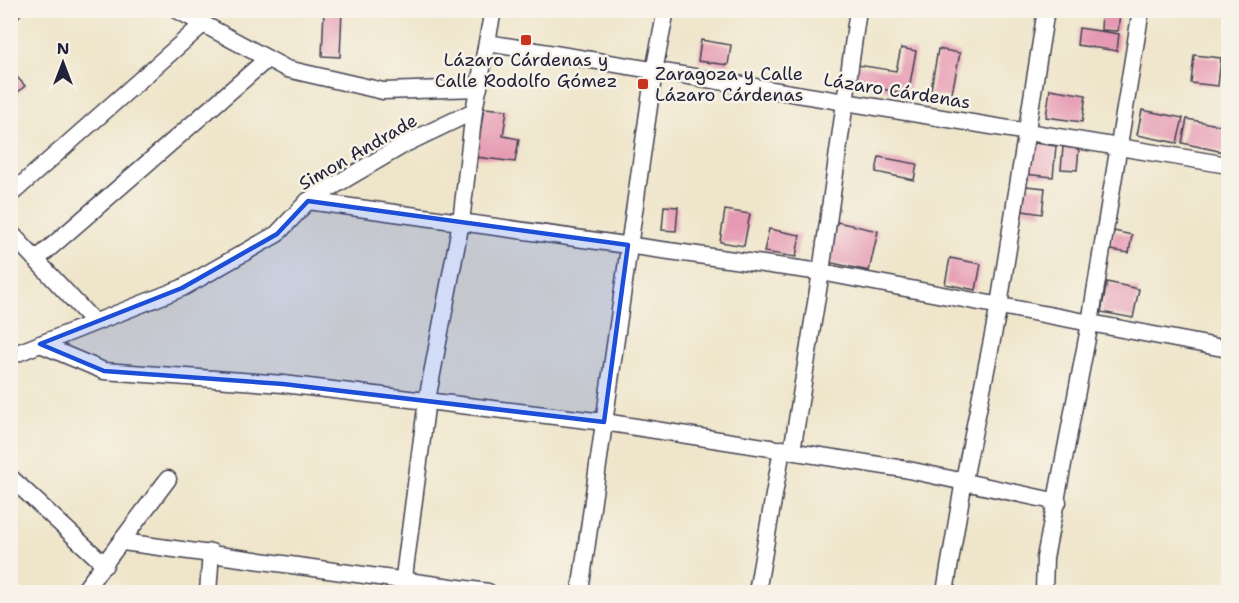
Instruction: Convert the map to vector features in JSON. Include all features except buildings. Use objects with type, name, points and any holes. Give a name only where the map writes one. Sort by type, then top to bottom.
[{"type":"street","points":[[177,10],[266,60],[287,69],[383,91],[478,88]]},
{"type":"street","points":[[403,586],[427,400],[461,222],[474,111],[493,10]]},
{"type":"street","points":[[580,592],[628,245],[654,71],[666,10]]},
{"type":"street","points":[[757,592],[821,272],[843,102],[858,10]]},
{"type":"street","points":[[945,592],[964,480],[999,305],[1024,133],[1046,10]]},
{"type":"street","points":[[1044,592],[1045,558],[1058,502],[1090,323],[1117,146],[1141,10]]},
{"type":"street","points":[[10,195],[202,25]]},
{"type":"street","name":"Lázaro Cárdenas","points":[[488,43],[1228,165]]},
{"type":"street","points":[[37,259],[266,60]]},
{"type":"street","name":"Simon Andrade","points":[[10,356],[93,321],[182,288],[277,234],[308,201],[405,144],[474,111]]},
{"type":"street","points":[[308,201],[821,272],[1228,350]]},
{"type":"street","points":[[10,232],[93,321]]},
{"type":"street","points":[[40,344],[104,370],[283,384],[604,422],[964,480],[1058,502]]},
{"type":"street","points":[[10,477],[105,565]]},
{"type":"street","points":[[83,592],[123,542],[168,479]]},
{"type":"street","points":[[123,542],[210,552],[403,586],[488,592]]},
{"type":"street","points":[[208,592],[210,552]]},
{"type":"highlighted area","points":[[308,201],[628,245],[604,422],[283,384],[104,371],[40,344],[182,288],[277,234]]},
{"type":"place","name":"Lázaro Cárdenas y Calle Rodolfo Gómez","points":[[526,40]]},
{"type":"place","name":"Zaragoza y Calle Lázaro Cárdenas","points":[[643,84]]}]
